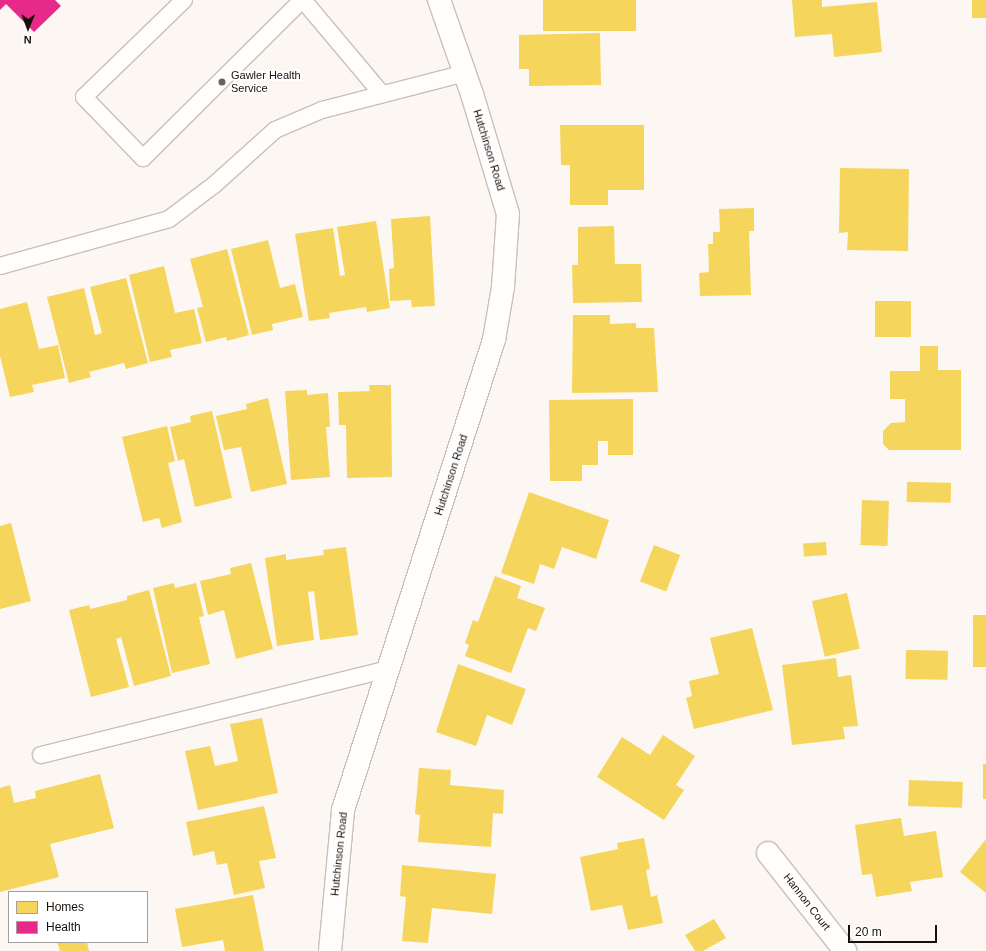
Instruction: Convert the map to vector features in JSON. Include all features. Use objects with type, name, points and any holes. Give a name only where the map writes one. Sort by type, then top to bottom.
[{"type":"street","name":"Hutchinson Road","points":[[330,951],[343,810],[494,340],[503,287],[508,214],[465,73],[440,0]]},
{"type":"street","name":"Hannon Court","points":[[768,852],[845,951]]},
{"type":"lane","points":[[184,0],[84,97],[143,158],[303,0],[382,94]]},
{"type":"lane","points":[[0,266],[169,219],[214,185],[275,130],[322,110],[465,73]]},
{"type":"lane","points":[[40,755],[389,669]]},
{"type":"building: Homes","points":[[543,0],[636,0],[636,31],[543,31]]},
{"type":"building: Homes","points":[[792,0],[822,0],[822,7],[877,2],[882,52],[834,57],[832,34],[795,37]]},
{"type":"building: Homes","points":[[972,0],[986,0],[986,18],[972,18]]},
{"type":"building: Homes","points":[[600,33],[601,85],[529,86],[529,69],[519,69],[519,35]]},
{"type":"building: Homes","points":[[560,125],[644,125],[644,190],[608,190],[608,205],[570,205],[570,165],[561,165]]},
{"type":"building: Homes","points":[[840,168],[909,169],[908,251],[847,250],[848,232],[839,233]]},
{"type":"building: Homes","points":[[754,208],[754,231],[749,231],[751,295],[700,296],[699,273],[709,272],[708,244],[713,244],[713,232],[720,232],[719,209]]},
{"type":"building: Homes","points":[[430,216],[435,306],[412,307],[411,300],[390,301],[389,269],[394,268],[391,219]]},
{"type":"building: Homes","points":[[376,221],[390,308],[367,312],[366,307],[329,313],[330,318],[309,321],[295,234],[333,228],[340,276],[345,275],[337,227]]},
{"type":"building: Homes","points":[[614,226],[615,264],[641,264],[642,302],[573,303],[572,265],[578,265],[578,227]]},
{"type":"building: Homes","points":[[268,240],[280,288],[295,284],[303,317],[272,324],[273,330],[252,335],[231,249]]},
{"type":"building: Homes","points":[[227,249],[249,335],[227,341],[226,337],[206,342],[197,308],[203,307],[190,259]]},
{"type":"building: Homes","points":[[164,266],[175,313],[194,309],[202,343],[170,350],[172,357],[150,362],[129,275]]},
{"type":"building: Homes","points":[[126,278],[148,363],[126,369],[124,363],[89,372],[91,377],[69,383],[47,297],[84,288],[95,335],[102,333],[90,287]]},
{"type":"building: Homes","points":[[875,301],[911,301],[911,337],[875,337]]},
{"type":"building: Homes","points":[[27,302],[39,349],[58,345],[65,378],[32,385],[34,392],[10,397],[0,356],[0,309]]},
{"type":"building: Homes","points":[[573,315],[610,315],[610,324],[636,323],[636,328],[654,328],[658,392],[572,393]]},
{"type":"building: Homes","points":[[920,346],[938,346],[938,370],[961,370],[961,450],[889,450],[883,444],[883,431],[891,423],[905,422],[905,399],[890,399],[890,371],[920,371]]},
{"type":"building: Homes","points":[[369,385],[391,385],[392,477],[347,478],[346,425],[339,425],[338,392],[370,391]]},
{"type":"building: Homes","points":[[307,390],[307,395],[328,393],[330,427],[326,427],[330,477],[291,480],[285,391]]},
{"type":"building: Homes","points":[[268,398],[287,484],[251,492],[241,447],[224,450],[216,416],[247,409],[246,404]]},
{"type":"building: Homes","points":[[633,399],[633,455],[608,455],[608,441],[598,441],[598,465],[582,465],[582,481],[550,481],[549,400]]},
{"type":"building: Homes","points":[[212,411],[232,498],[195,507],[184,459],[178,461],[170,427],[191,422],[190,416]]},
{"type":"building: Homes","points":[[167,426],[175,461],[168,463],[182,522],[162,528],[159,518],[143,522],[122,437]]},
{"type":"building: Homes","points":[[907,482],[951,483],[951,503],[907,502]]},
{"type":"building: Homes","points":[[529,492],[609,520],[596,559],[562,547],[554,569],[540,564],[534,584],[501,573]]},
{"type":"building: Homes","points":[[862,500],[889,501],[887,546],[860,545]]},
{"type":"building: Homes","points":[[11,523],[31,601],[0,609],[0,526]]},
{"type":"building: Homes","points":[[826,542],[827,555],[804,557],[803,544]]},
{"type":"building: Homes","points":[[654,545],[680,555],[666,591],[640,581]]},
{"type":"building: Homes","points":[[346,547],[358,635],[320,640],[314,591],[308,592],[314,640],[277,646],[265,558],[286,554],[286,560],[324,555],[323,550]]},
{"type":"building: Homes","points":[[251,563],[273,649],[236,659],[224,610],[208,615],[200,581],[231,574],[230,568]]},
{"type":"building: Homes","points":[[495,576],[521,586],[517,598],[545,608],[536,631],[528,628],[511,673],[465,656],[469,645],[465,643],[473,620],[478,622]]},
{"type":"building: Homes","points":[[174,583],[175,588],[196,583],[204,616],[199,617],[210,664],[172,673],[153,588]]},
{"type":"building: Homes","points":[[149,590],[171,676],[134,686],[121,637],[116,639],[129,687],[91,697],[69,610],[89,605],[90,609],[127,600],[127,596]]},
{"type":"building: Homes","points":[[847,593],[860,649],[825,657],[812,601]]},
{"type":"building: Homes","points":[[973,615],[986,615],[986,667],[973,667]]},
{"type":"building: Homes","points":[[752,628],[773,710],[694,729],[686,698],[692,696],[689,681],[719,674],[710,638]]},
{"type":"building: Homes","points":[[906,650],[948,651],[947,680],[905,679]]},
{"type":"building: Homes","points":[[836,658],[838,677],[851,675],[858,726],[843,727],[845,739],[792,745],[782,665]]},
{"type":"building: Homes","points":[[458,664],[526,689],[512,725],[487,715],[476,746],[436,732]]},
{"type":"building: Homes","points":[[262,718],[278,793],[198,810],[185,751],[210,746],[215,766],[238,761],[230,724]]},
{"type":"building: Homes","points":[[663,735],[695,756],[676,785],[684,790],[664,820],[597,777],[622,737],[650,755]]},
{"type":"building: Homes","points":[[983,764],[986,764],[986,799],[983,799]]},
{"type":"building: Homes","points":[[419,768],[451,770],[450,785],[504,790],[503,814],[493,813],[491,847],[418,842],[420,815],[415,814]]},
{"type":"building: Homes","points":[[100,774],[114,828],[50,844],[59,877],[0,892],[0,788],[10,785],[14,803],[36,798],[35,791]]},
{"type":"building: Homes","points":[[909,780],[963,782],[962,808],[908,806]]},
{"type":"building: Homes","points":[[264,806],[276,858],[259,861],[265,888],[234,895],[227,863],[217,865],[214,851],[193,856],[186,822]]},
{"type":"building: Homes","points":[[901,818],[904,836],[936,831],[943,877],[910,882],[912,891],[876,897],[872,874],[862,875],[855,825]]},
{"type":"building: Homes","points":[[644,838],[650,869],[646,870],[651,897],[657,895],[663,923],[628,930],[622,905],[591,911],[580,857],[618,849],[617,843]]},
{"type":"building: Homes","points":[[986,839],[986,893],[960,872]]},
{"type":"building: Homes","points":[[402,865],[496,874],[492,914],[432,908],[428,943],[402,941],[406,897],[400,896]]},
{"type":"building: Homes","points":[[253,895],[264,951],[225,951],[223,940],[182,947],[175,909]]},
{"type":"building: Homes","points":[[714,919],[726,938],[703,951],[695,951],[685,935]]},
{"type":"building: Homes","points":[[57,943],[87,943],[89,951],[60,951]]},
{"type":"building: Health","points":[[0,0],[55,0],[61,6],[34,32],[6,4],[0,10]]},
{"type":"place","name":"Gawler Health Service","points":[[222,82]]}]
